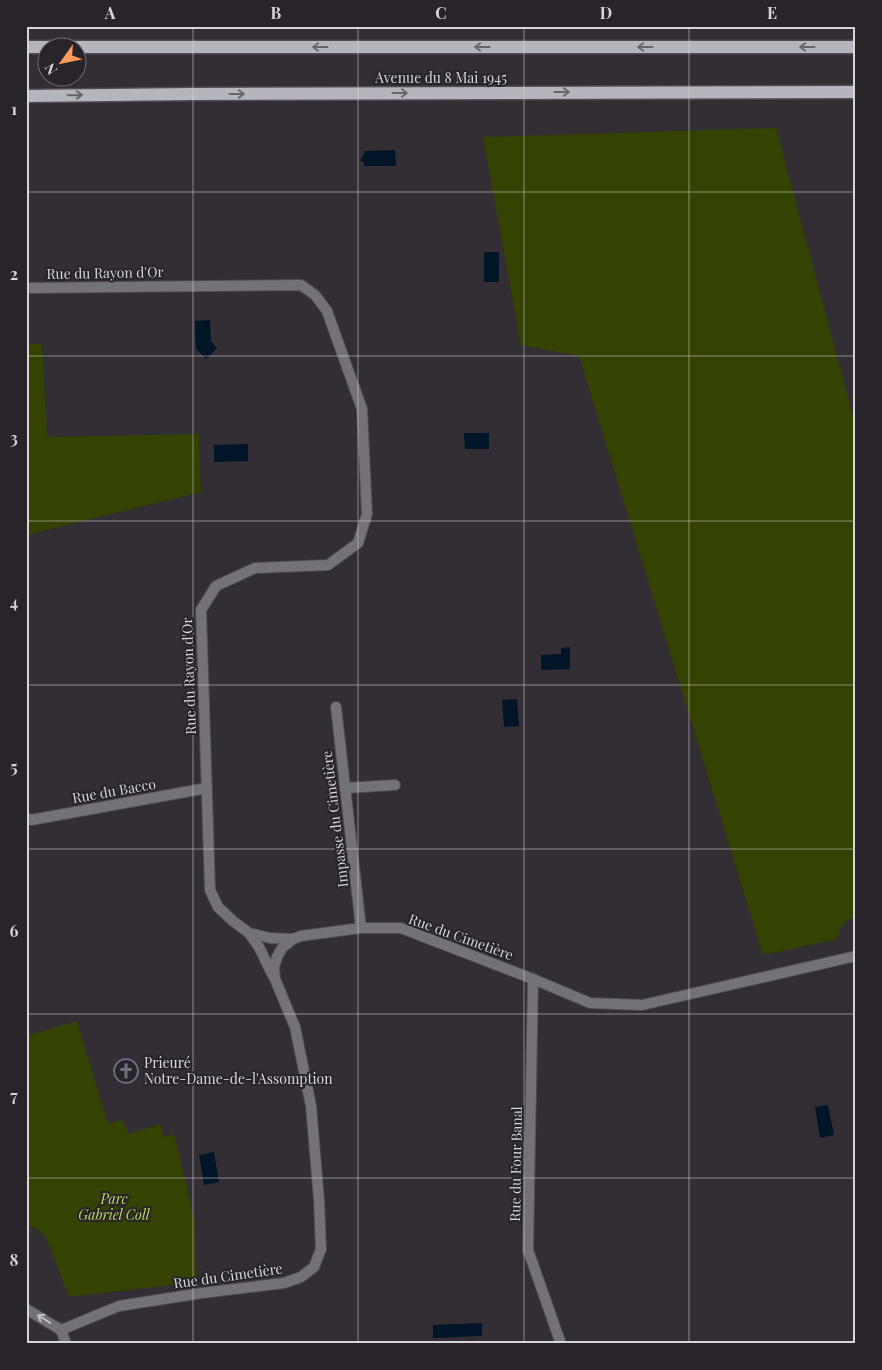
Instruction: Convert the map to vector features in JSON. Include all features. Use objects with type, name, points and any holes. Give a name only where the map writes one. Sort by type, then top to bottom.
[{"type":"main road","points":[[26,47],[856,47]]},
{"type":"main road","name":"Avenue du 8 Mai 1945","points":[[26,96],[856,92]]},
{"type":"street","name":"Rue du Rayon d'Or","points":[[26,288],[300,285],[316,295],[327,311],[362,408],[367,514],[358,543],[328,565],[256,568],[216,586],[201,610],[210,890],[218,907],[232,921],[249,933],[270,938],[293,938]]},
{"type":"street","name":"Impasse du Cimetière","points":[[336,707],[361,928]]},
{"type":"street","points":[[345,788],[395,785]]},
{"type":"street","name":"Rue du Bacco","points":[[26,818],[31,820],[207,788]]},
{"type":"street","name":"Rue du Cimetière","points":[[293,938],[361,928],[401,928],[590,1002],[642,1005],[856,956]]},
{"type":"street","name":"Rue du Cimetière","points":[[61,1330],[119,1306],[194,1294],[284,1283],[301,1278],[314,1267],[321,1249],[311,1106],[295,1027],[275,979],[259,947],[249,933]]},
{"type":"street","points":[[275,979],[274,967],[277,957],[282,948],[293,938]]},
{"type":"street","name":"Rue du Four Banal","points":[[533,979],[528,1250],[561,1344]]},
{"type":"street","points":[[26,1309],[61,1330],[66,1344]]},
{"type":"green space","points":[[776,128],[856,427],[856,917],[842,925],[838,939],[763,955],[579,356],[521,345],[483,137]]},
{"type":"green space","points":[[26,311],[28,311],[28,343],[42,344],[47,437],[199,434],[201,492],[26,535]]},
{"type":"green space","name":"Parc Gabriel Coll","points":[[77,1021],[108,1124],[122,1120],[129,1134],[160,1124],[164,1137],[174,1134],[195,1221],[197,1282],[69,1297],[46,1237],[37,1229],[26,1225],[26,1036]]},
{"type":"water","points":[[395,150],[396,166],[364,166],[364,162],[361,161],[365,151]]},
{"type":"water","points":[[484,252],[499,252],[499,282],[484,282]]},
{"type":"water","points":[[210,320],[211,341],[217,348],[206,359],[196,349],[195,321]]},
{"type":"water","points":[[464,433],[489,433],[489,449],[465,449]]},
{"type":"water","points":[[248,444],[248,461],[214,462],[214,445]]},
{"type":"water","points":[[570,647],[570,669],[541,670],[541,655],[561,654],[561,648]]},
{"type":"water","points":[[517,699],[519,726],[504,727],[502,700]]},
{"type":"water","points":[[828,1105],[834,1135],[820,1138],[815,1107]]},
{"type":"water","points":[[214,1152],[219,1182],[204,1185],[199,1155]]},
{"type":"water","points":[[482,1323],[482,1336],[433,1338],[433,1325]]},
{"type":"place","name":"Prieuré Notre-Dame-de-l'Assomption","points":[[126,1071]]}]
